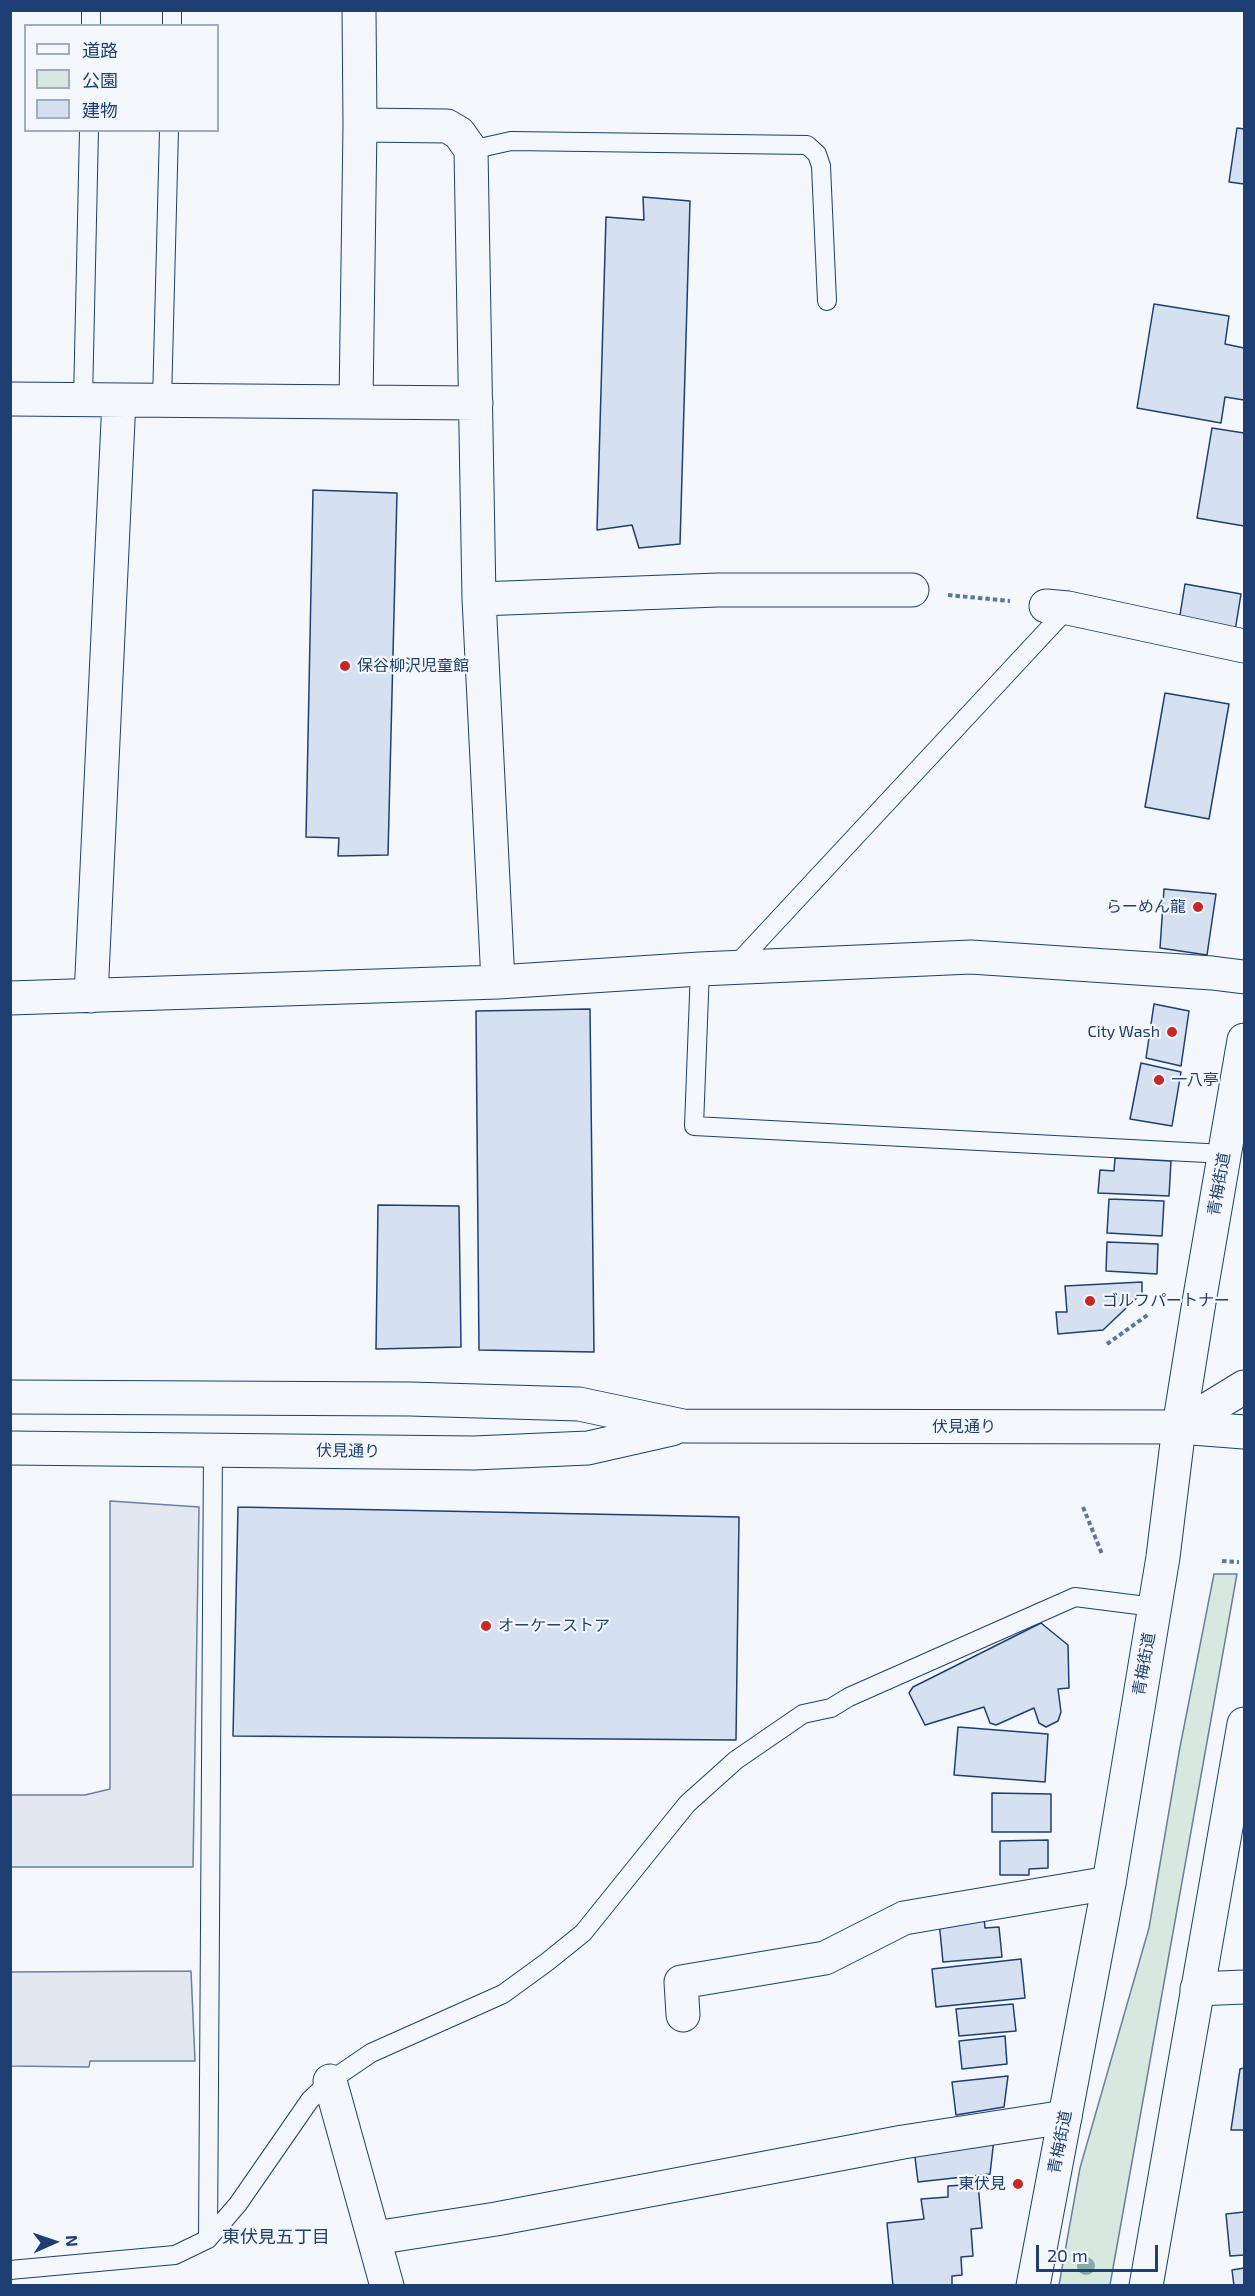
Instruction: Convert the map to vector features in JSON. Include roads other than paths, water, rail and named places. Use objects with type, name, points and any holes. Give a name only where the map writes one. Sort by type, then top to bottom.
[{"type":"street","points":[[356,402],[360,125],[359,10]]},
{"type":"street","points":[[360,125],[447,126],[459,132],[471,150],[479,599],[498,982]]},
{"type":"street","points":[[10,399],[476,403]]},
{"type":"street","points":[[91,996],[119,400]]},
{"type":"street","points":[[479,599],[718,590],[912,591]]},
{"type":"street","points":[[1057,607],[1245,646]]},
{"type":"street","points":[[10,998],[498,982],[700,969],[971,957],[1245,977]]},
{"type":"street","name":"青梅街道","points":[[1033,2286],[1109,1883],[1163,1557],[1179,1428],[1245,1040]]},
{"type":"street","points":[[1179,1428],[1245,1387]]},
{"type":"street","name":"伏見通り","points":[[10,1397],[410,1399],[579,1404],[683,1426],[1179,1428],[1245,1432]]},
{"type":"street","name":"伏見通り","points":[[10,1448],[474,1453],[588,1448],[683,1426]]},
{"type":"street","points":[[1146,2286],[1245,1724]]},
{"type":"street","points":[[683,2014],[681,1982],[825,1958],[904,1917],[1109,1883]]},
{"type":"street","points":[[1197,1989],[1245,1987]]},
{"type":"street","points":[[330,2081],[387,2286]]},
{"type":"street","points":[[375,2238],[496,2219],[903,2142],[1065,2117]]},
{"type":"lane","points":[[83,400],[89,132]]},
{"type":"lane","points":[[162,400],[169,132]]},
{"type":"lane","points":[[471,150],[510,141],[807,145],[817,154],[821,166],[827,301]]},
{"type":"lane","points":[[734,968],[1057,607]]},
{"type":"lane","points":[[700,969],[694,1126],[1225,1154]]},
{"type":"lane","points":[[208,2240],[213,1449]]},
{"type":"lane","points":[[10,2270],[175,2255],[208,2240],[238,2204],[310,2100],[330,2081],[371,2053],[503,1994],[547,1962],[584,1933],[687,1804],[736,1760],[803,1714],[831,1708],[849,1697],[1075,1597],[1154,1607]]},
{"type":"place","name":"保谷柳沢児童館","points":[[345,666]]},
{"type":"place","name":"らーめん龍","points":[[1198,907]]},
{"type":"place","name":"City Wash","points":[[1172,1032]]},
{"type":"place","name":"一八亭","points":[[1159,1080]]},
{"type":"place","name":"ゴルフパートナー","points":[[1090,1301]]},
{"type":"place","name":"オーケーストア","points":[[486,1626]]},
{"type":"place","name":"東伏見","points":[[1018,2184]]},
{"type":"district","name":"東伏見五丁目","points":[[276,2237]]}]
